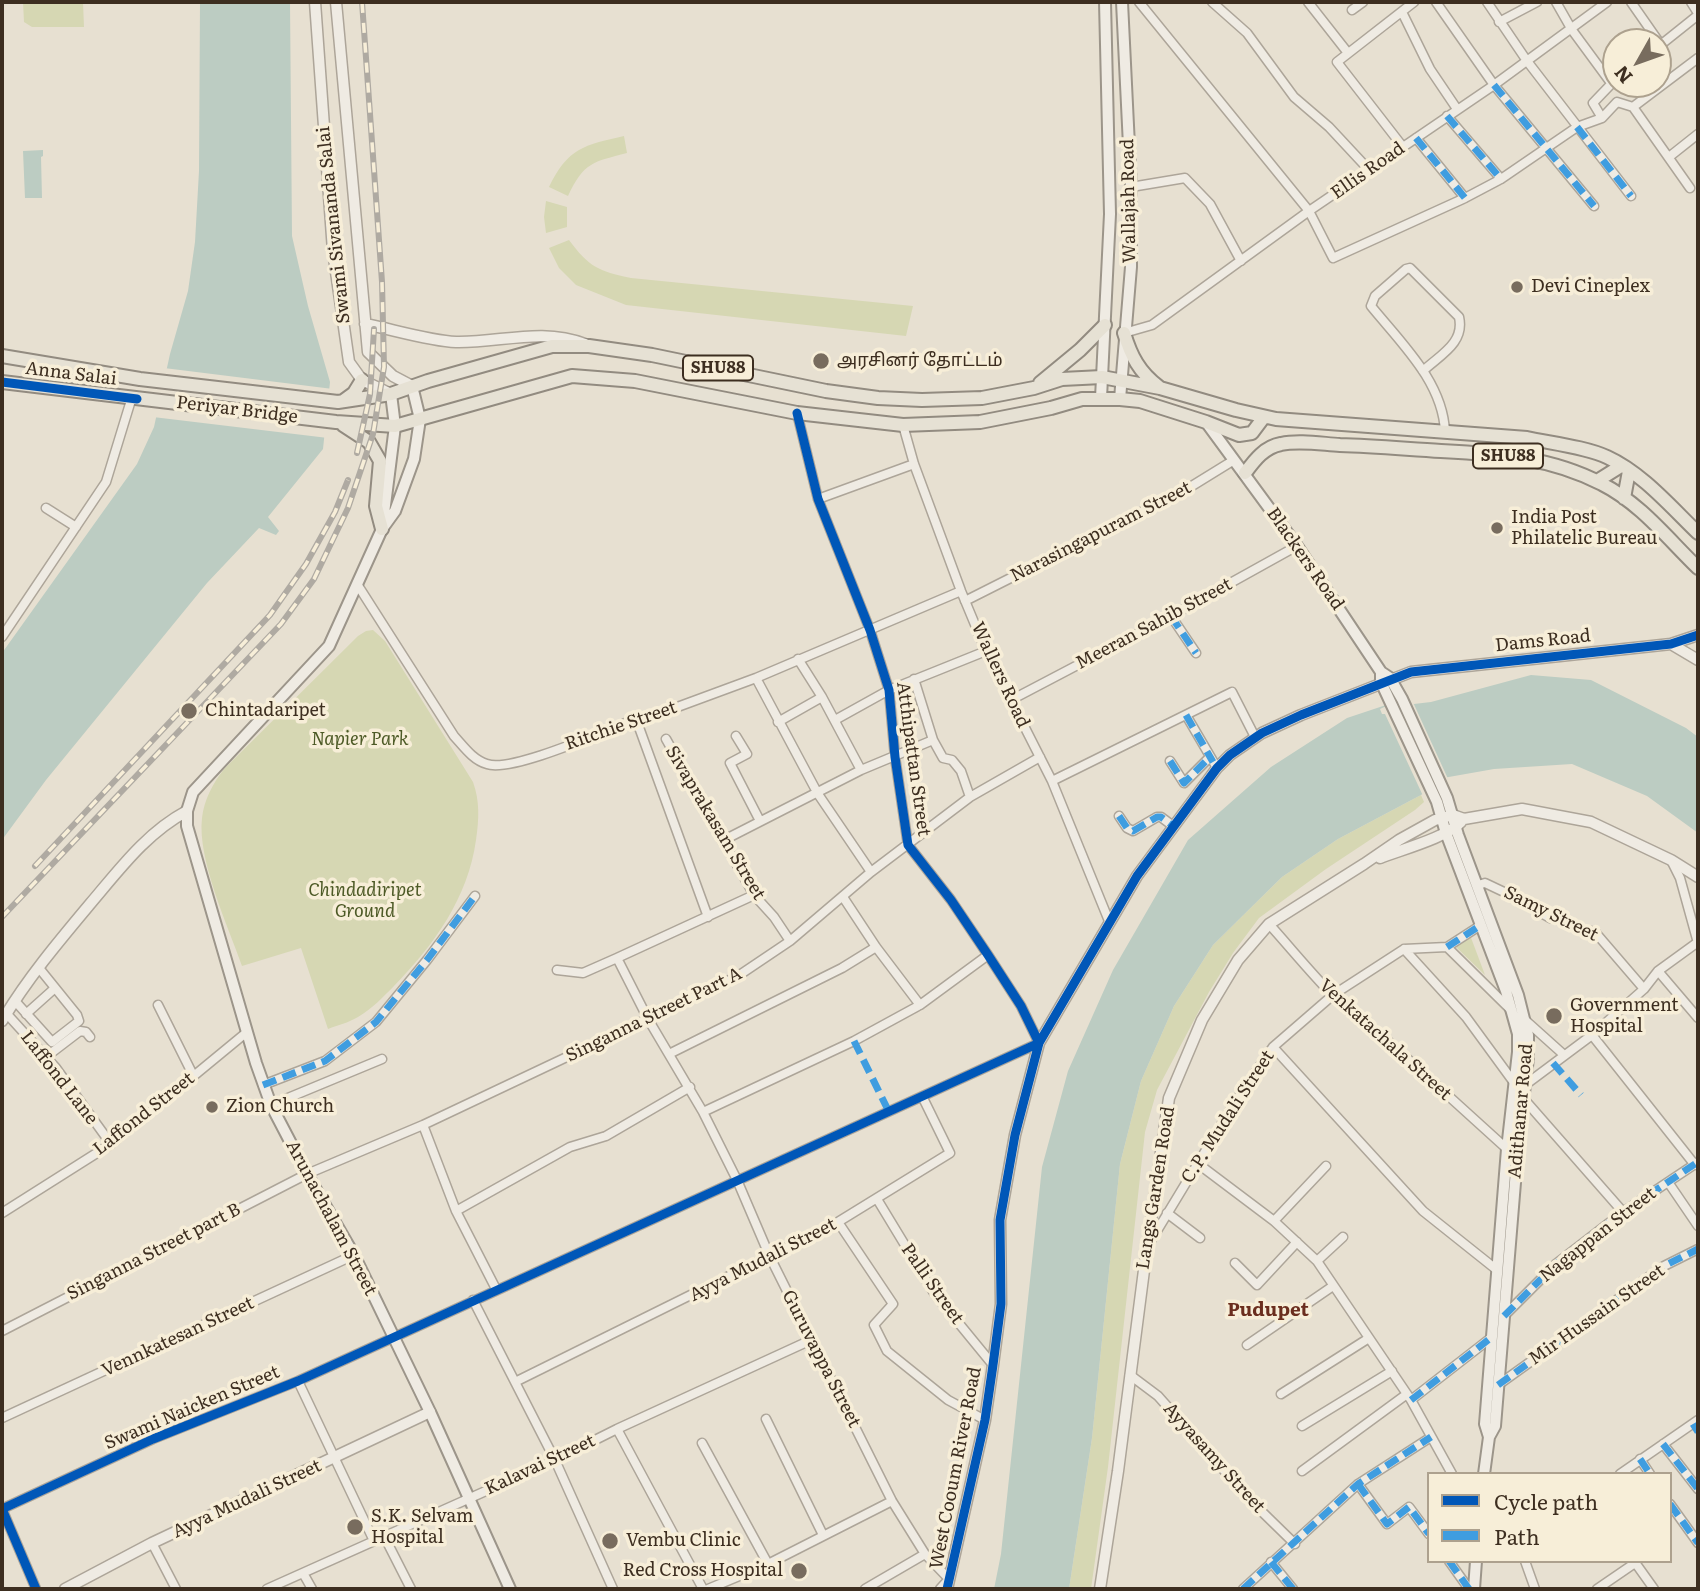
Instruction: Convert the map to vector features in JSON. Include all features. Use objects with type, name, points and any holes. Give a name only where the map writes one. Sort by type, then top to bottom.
[{"type":"main road","name":"Wallajah Road","points":[[1101,398],[1110,214],[1105,2]]},
{"type":"main road","name":"Wallajah Road","points":[[1120,399],[1131,267],[1131,187],[1122,2]]},
{"type":"main road","points":[[1034,388],[1105,326]]},
{"type":"main road","points":[[1124,333],[1132,357],[1147,378],[1160,388]]},
{"type":"main road","name":"SHU88","points":[[341,402],[391,394],[552,346],[591,346],[652,355],[827,391],[878,398],[982,398],[1034,388],[1062,379],[1102,377],[1160,388],[1270,418],[1527,438],[1606,456],[1640,478],[1698,533]]},
{"type":"main road","name":"Anna Salai","points":[[2,356],[140,379]]},
{"type":"main road","name":"SHU88","points":[[336,422],[395,426],[572,376],[635,382],[797,413],[903,425],[980,422],[1082,399],[1101,398],[1140,401],[1206,422]]},
{"type":"main road","name":"Periyar Bridge","points":[[140,379],[341,402]]},
{"type":"main road","points":[[341,402],[354,393],[362,380]]},
{"type":"main road","name":"Anna Salai","points":[[2,382],[135,398]]},
{"type":"main road","points":[[357,584],[382,529],[396,511],[414,459],[420,419],[412,386]]},
{"type":"main road","points":[[382,529],[395,426],[391,394]]},
{"type":"main road","name":"Periyar Bridge","points":[[135,398],[336,422]]},
{"type":"main road","points":[[1206,422],[1239,435],[1252,433],[1270,418],[1281,443],[1257,457],[1245,473]]},
{"type":"main road","points":[[336,422],[369,442],[380,461],[376,506],[382,529]]},
{"type":"main road","name":"Blackers Road","points":[[1206,422],[1297,546],[1384,678],[1442,799]]},
{"type":"main road","name":"SHU88","points":[[1281,443],[1507,455],[1572,469],[1623,498],[1667,535],[1698,568]]},
{"type":"main road","points":[[1597,481],[1625,468],[1623,498]]},
{"type":"main road","name":"Arunachalam Street","points":[[357,584],[329,646],[193,792],[187,811],[187,826],[271,1105],[354,1255],[430,1412],[510,1589]]},
{"type":"main road","name":"Adithanar Road","points":[[1442,799],[1478,884],[1518,995],[1528,1045],[1507,1149],[1485,1424],[1489,1437]]},
{"type":"main road","name":"Adithanar Road","points":[[1452,822],[1481,925],[1512,1011],[1519,1041],[1523,1098],[1495,1426],[1489,1437],[1484,1472]]},
{"type":"main road","points":[[1472,1589],[1476,1563]]},
{"type":"street","name":"Swami Sivananda Salai","points":[[315,2],[333,251],[349,362],[362,380]]},
{"type":"street","name":"Swami Sivananda Salai","points":[[336,2],[368,352],[393,376],[412,386]]},
{"type":"street","points":[[1139,2],[1310,211],[1333,258],[1501,179],[1577,127],[1602,118],[1617,102],[1633,107],[1689,188]]},
{"type":"street","points":[[1308,2],[1348,53]]},
{"type":"street","points":[[1352,10],[1363,2]]},
{"type":"street","points":[[1403,147],[1338,62],[1414,2]]},
{"type":"street","points":[[1436,2],[1494,85],[1594,206]]},
{"type":"street","points":[[1487,2],[1527,61],[1631,196]]},
{"type":"street","points":[[1499,22],[1537,2]]},
{"type":"street","points":[[1556,2],[1572,30],[1602,66]]},
{"type":"street","name":"Ellis Road","points":[[1124,333],[1152,325],[1310,211],[1572,30],[1607,2]]},
{"type":"street","points":[[1631,2],[1648,28]]},
{"type":"street","points":[[1672,36],[1698,14],[1691,2]]},
{"type":"street","points":[[1216,3],[1247,33],[1294,97],[1329,127],[1370,171]]},
{"type":"street","points":[[1402,12],[1430,69],[1457,109]]},
{"type":"street","points":[[1633,107],[1698,58]]},
{"type":"street","points":[[1602,94],[1593,103],[1602,118]]},
{"type":"street","points":[[1447,116],[1501,179]]},
{"type":"street","points":[[1669,157],[1698,134]]},
{"type":"street","points":[[1416,138],[1465,198]]},
{"type":"street","points":[[1131,187],[1185,178],[1210,204],[1241,261]]},
{"type":"street","points":[[1423,371],[1456,341],[1461,327],[1459,317],[1410,268],[1375,296],[1371,306],[1423,371],[1441,402],[1445,432]]},
{"type":"street","points":[[365,324],[455,342],[543,335],[569,338],[591,346]]},
{"type":"street","points":[[362,380],[391,394]]},
{"type":"street","points":[[2,637],[106,482],[135,398]]},
{"type":"street","name":"Atthipattan Street","points":[[797,413],[818,499],[870,630],[889,690],[895,757],[908,845],[951,900],[988,955],[1021,1006],[1039,1043]]},
{"type":"street","name":"Wallers Road","points":[[903,425],[914,464],[961,592],[986,651],[1052,780],[1109,921]]},
{"type":"street","name":"Narasingapuram Street","points":[[965,601],[1187,489],[1234,460]]},
{"type":"street","points":[[818,499],[914,464]]},
{"type":"street","points":[[46,508],[76,527]]},
{"type":"street","name":"Meeran Sahib Street","points":[[1010,700],[1171,616],[1297,546]]},
{"type":"street","name":"Ritchie Street","points":[[357,584],[454,736],[474,758],[489,765],[521,762],[636,719],[653,716],[756,678],[961,592]]},
{"type":"street","points":[[1171,616],[1196,653]]},
{"type":"street","name":"Dams Road","points":[[1384,678],[1411,671],[1453,666],[1671,644],[1698,635]]},
{"type":"street","points":[[1671,644],[1698,660]]},
{"type":"street","points":[[835,720],[889,690],[986,651]]},
{"type":"street","points":[[798,659],[822,697],[861,770]]},
{"type":"street","points":[[756,678],[818,794],[872,872]]},
{"type":"street","name":"West Cooum River Road","points":[[948,1584],[985,1420],[1001,1304],[1000,1220],[1015,1135],[1039,1043],[1137,876],[1217,768],[1255,737],[1384,678]]},
{"type":"street","points":[[914,679],[933,740],[943,758],[952,760],[961,771],[970,797]]},
{"type":"street","points":[[1052,780],[1232,692],[1255,737]]},
{"type":"street","points":[[778,722],[822,697]]},
{"type":"street","points":[[1186,715],[1217,768]]},
{"type":"street","points":[[636,719],[708,917]]},
{"type":"street","points":[[736,736],[747,754],[730,763],[760,821]]},
{"type":"street","name":"Sivaprakasam Street","points":[[666,739],[754,895],[774,917],[790,941]]},
{"type":"street","points":[[722,841],[861,770],[933,740]]},
{"type":"street","name":"Singanna Street Part A","points":[[307,1174],[423,1125],[738,976],[790,941],[872,872],[970,797],[1040,757]]},
{"type":"street","points":[[1170,761],[1184,783],[1210,757]]},
{"type":"street","points":[[1452,822],[1522,809],[1591,822],[1671,860],[1698,877]]},
{"type":"street","points":[[4,1017],[38,968],[129,859],[156,830],[187,811]]},
{"type":"street","points":[[1119,816],[1127,828],[1133,831],[1157,817],[1173,826]]},
{"type":"street","name":"Langs Garden Road","points":[[1364,864],[1452,822]]},
{"type":"street","name":"Langs Garden Road","points":[[1100,1589],[1170,1098],[1202,1020],[1238,960],[1269,925],[1399,840],[1452,822]]},
{"type":"street","points":[[1404,949],[1466,1017],[1520,1084],[1592,1035],[1644,989],[1658,971],[1698,943],[1680,878],[1671,860]]},
{"type":"street","name":"Samy Street","points":[[1478,884],[1485,883],[1550,918],[1595,932],[1644,989]]},
{"type":"street","points":[[557,970],[583,973],[754,895]]},
{"type":"street","points":[[263,1085],[325,1062],[376,1022],[428,960],[475,896]]},
{"type":"street","points":[[843,897],[876,947],[920,1005]]},
{"type":"street","name":"Venkatachala Street","points":[[1269,925],[1333,995],[1507,1149]]},
{"type":"street","points":[[1404,949],[1447,947],[1481,925]]},
{"type":"street","points":[[669,1054],[842,968],[876,947]]},
{"type":"street","points":[[1447,947],[1512,1011],[1563,1054]]},
{"type":"street","name":"C.P. Mudali Street","points":[[1147,1247],[1197,1163],[1273,1047],[1333,995],[1404,949]]},
{"type":"street","points":[[703,1112],[854,1041],[920,1005],[988,955]]},
{"type":"street","name":"Guruvappa Street","points":[[617,958],[703,1112],[737,1180],[770,1257],[892,1501],[925,1554],[948,1584]]},
{"type":"street","points":[[15,1001],[52,1042],[79,1021],[78,1015],[38,968]]},
{"type":"street","points":[[1658,971],[1698,1018]]},
{"type":"street","points":[[26,1014],[55,988]]},
{"type":"street","points":[[158,1004],[194,1075]]},
{"type":"street","name":"Laffond Lane","points":[[4,1017],[46,1057],[111,1144]]},
{"type":"street","points":[[46,1057],[79,1031],[86,1032],[90,1037]]},
{"type":"street","name":"Laffond Street","points":[[2,1213],[111,1144],[247,1032]]},
{"type":"street","points":[[1592,1035],[1697,1164]]},
{"type":"street","name":"Swami Naicken Street","points":[[2,1509],[153,1439],[298,1381],[1039,1043]]},
{"type":"street","points":[[1273,1047],[1423,1211],[1497,1270]]},
{"type":"street","points":[[271,1105],[382,1059]]},
{"type":"street","points":[[456,1211],[570,1147],[606,1136],[690,1087]]},
{"type":"street","name":"Ayya Mudali Street","points":[[516,1382],[838,1222],[950,1153],[923,1098]]},
{"type":"street","points":[[1523,1098],[1623,1212]]},
{"type":"street","points":[[423,1125],[456,1211],[496,1289]]},
{"type":"street","points":[[1197,1163],[1273,1221],[1317,1261],[1409,1397],[1451,1472]]},
{"type":"street","name":"Nagappan Street","points":[[1504,1315],[1557,1263],[1623,1212],[1697,1164]]},
{"type":"street","points":[[1273,1221],[1326,1166]]},
{"type":"street","name":"Singanna Street part B","points":[[2,1331],[307,1174]]},
{"type":"street","points":[[1668,1182],[1698,1226]]},
{"type":"street","name":"Palli Street","points":[[877,1199],[934,1293],[993,1365]]},
{"type":"street","points":[[1167,1213],[1200,1238]]},
{"type":"street","points":[[838,1222],[893,1304],[874,1325],[887,1350],[948,1400],[985,1420]]},
{"type":"street","points":[[1317,1261],[1343,1237]]},
{"type":"street","points":[[1235,1263],[1257,1285],[1297,1242]]},
{"type":"street","name":"Mir Hussain Street","points":[[1498,1385],[1664,1266],[1698,1249]]},
{"type":"street","name":"Vennkatesan Street","points":[[2,1418],[354,1255]]},
{"type":"street","points":[[1247,1345],[1332,1286]]},
{"type":"street","points":[[472,1300],[555,1460],[613,1589]]},
{"type":"street","points":[[1302,1471],[1492,1337]]},
{"type":"street","points":[[1282,1394],[1369,1338]]},
{"type":"street","name":"Kalavai Street","points":[[267,1589],[555,1460],[811,1340]]},
{"type":"street","points":[[1302,1426],[1392,1371]]},
{"type":"street","name":"Ayyasamy Street","points":[[1130,1376],[1158,1396],[1294,1544]]},
{"type":"street","points":[[298,1381],[374,1541]]},
{"type":"street","name":"Ayya Mudali Street","points":[[65,1589],[152,1543],[430,1412]]},
{"type":"street","points":[[766,1419],[823,1535]]},
{"type":"street","points":[[1622,1472],[1695,1422],[1698,1432]]},
{"type":"street","points":[[617,1429],[706,1589],[768,1564],[892,1501]]},
{"type":"street","points":[[1243,1589],[1358,1484],[1432,1437]]},
{"type":"street","points":[[702,1443],[768,1564]]},
{"type":"street","points":[[1663,1444],[1698,1489]]},
{"type":"street","points":[[1640,1459],[1649,1472]]},
{"type":"street","points":[[1358,1484],[1387,1524],[1409,1507],[1427,1531]]},
{"type":"street","points":[[1672,1507],[1698,1543]]},
{"type":"street","points":[[2,1509],[37,1589]]},
{"type":"street","points":[[384,1536],[411,1589]]},
{"type":"street","points":[[152,1543],[176,1589]]},
{"type":"street","points":[[865,1589],[925,1554]]},
{"type":"street","points":[[1271,1562],[1293,1589]]},
{"type":"street","points":[[1451,1563],[1472,1589]]},
{"type":"street","points":[[1526,1563],[1535,1589]]},
{"type":"street","points":[[1597,1589],[1634,1563]]},
{"type":"street","points":[[1636,1563],[1654,1589]]},
{"type":"street","points":[[303,1573],[312,1589]]},
{"type":"street","points":[[940,1589],[948,1584]]},
{"type":"green space","points":[[23,2],[83,2],[84,27],[32,27],[24,22]]},
{"type":"green space","points":[[624,136],[627,153],[591,165],[579,176],[568,196],[549,187],[563,164],[579,150]]},
{"type":"green space","points":[[546,201],[567,207],[567,227],[546,233]]},
{"type":"green space","points":[[569,240],[595,267],[631,278],[913,306],[906,336],[626,305],[576,285],[559,268],[549,248]]},
{"type":"green space","points":[[373,630],[385,641],[473,782],[478,803],[477,833],[472,861],[457,901],[423,954],[377,1003],[358,1017],[328,1029],[301,948],[242,966],[209,872],[204,853],[202,818],[210,792],[224,769],[358,636]]},
{"type":"green space","points":[[1421,795],[1424,802],[1415,810],[1326,869],[1259,918],[1209,992],[1157,1090],[1145,1132],[1108,1467],[1091,1589],[1069,1589],[1092,1438],[1120,1164],[1141,1081],[1174,1006],[1213,945],[1282,877],[1338,839]]},
{"type":"green space","points":[[1470,935],[1485,975],[1455,946]]},
{"type":"shaded area","points":[[200,2],[290,2],[292,236],[308,306],[330,382],[323,449],[268,517],[279,531],[276,535],[259,528],[207,583],[46,780],[2,840],[2,653],[137,464],[154,427],[170,354],[188,291],[195,242],[199,171]]},
{"type":"shaded area","points":[[43,150],[42,198],[25,198],[23,151]]},
{"type":"shaded area","points":[[1531,675],[1591,680],[1686,728],[1698,737],[1698,833],[1647,796],[1572,764],[1494,769],[1443,778],[1421,795],[1338,839],[1282,877],[1213,945],[1174,1006],[1141,1081],[1120,1164],[1092,1438],[1069,1589],[994,1589],[1001,1554],[1042,1167],[1068,1071],[1113,970],[1188,840],[1271,767],[1347,718],[1392,703],[1431,702]]},
{"type":"pier","points":[[164,368],[333,389],[328,438],[153,417]]},
{"type":"pier","points":[[1399,700],[1412,700],[1449,781],[1424,798],[1385,714],[1382,714],[1380,709]]},
{"type":"railway","points":[[2,917],[281,624],[314,579],[348,508],[373,434],[384,367],[382,282],[362,2]]},
{"type":"railway","points":[[357,453],[370,394],[374,329]]},
{"type":"railway","points":[[35,866],[270,615],[306,564],[335,512],[348,480]]},
{"type":"marked path","points":[[1494,85],[1594,206]]},
{"type":"marked path","points":[[1447,116],[1501,179]]},
{"type":"marked path","points":[[1577,127],[1631,196]]},
{"type":"marked path","points":[[1416,138],[1465,198]]},
{"type":"marked path","points":[[1171,616],[1196,653]]},
{"type":"marked path","points":[[1186,715],[1213,762]]},
{"type":"marked path","points":[[1170,761],[1184,783],[1210,757]]},
{"type":"marked path","points":[[1119,816],[1127,828],[1133,831],[1157,817],[1173,826]]},
{"type":"marked path","points":[[263,1085],[325,1061],[376,1022],[475,896]]},
{"type":"marked path","points":[[1447,947],[1481,925]]},
{"type":"marked path","points":[[854,1041],[889,1112]]},
{"type":"marked path","points":[[1553,1063],[1581,1095]]},
{"type":"marked path","points":[[1504,1316],[1557,1263],[1623,1212],[1698,1162]]},
{"type":"marked path","points":[[1498,1385],[1664,1266],[1698,1249]]},
{"type":"marked path","points":[[1411,1400],[1492,1337]]},
{"type":"marked path","points":[[1693,1424],[1698,1432]]},
{"type":"marked path","points":[[1243,1589],[1358,1484],[1431,1437]]},
{"type":"marked path","points":[[1663,1444],[1698,1489]]},
{"type":"marked path","points":[[1640,1459],[1649,1472]]},
{"type":"marked path","points":[[1358,1484],[1387,1524],[1409,1507],[1427,1531]]},
{"type":"marked path","points":[[1672,1507],[1698,1543]]},
{"type":"marked path","points":[[1271,1562],[1293,1589]]},
{"type":"marked path","points":[[1450,1563],[1469,1589]]},
{"type":"cycle path","points":[[2,382],[137,399]]},
{"type":"cycle path","points":[[36,1589],[2,1509],[153,1439],[298,1381],[1039,1043],[1021,1006],[988,955],[951,900],[908,845],[895,757],[889,690],[870,630],[818,499],[797,413]]},
{"type":"cycle path","points":[[947,1589],[985,1420],[1001,1304],[1000,1220],[1015,1135],[1039,1043],[1137,876],[1217,768],[1230,755],[1262,733],[1411,672],[1671,644],[1698,635]]},
{"type":"place","name":"Devi Cineplex","points":[[1517,287]]},
{"type":"place","name":"அரசினர் தோட்டம்","points":[[821,361]]},
{"type":"place","name":"India Post Philatelic Bureau","points":[[1497,528]]},
{"type":"place","name":"Chintadaripet","points":[[189,711]]},
{"type":"place","name":"Government Hospital","points":[[1554,1016]]},
{"type":"place","name":"Zion Church","points":[[212,1107]]},
{"type":"place","name":"S.K. Selvam Hospital","points":[[355,1527]]},
{"type":"place","name":"Vembu Clinic","points":[[610,1541]]},
{"type":"place","name":"Red Cross Hospital","points":[[799,1571]]},
{"type":"district","name":"Pudupet","points":[[1268,1310]]},
{"type":"park label","name":"Napier Park","points":[[360,740]]},
{"type":"park label","name":"Chindadiripet Ground","points":[[365,901]]}]
